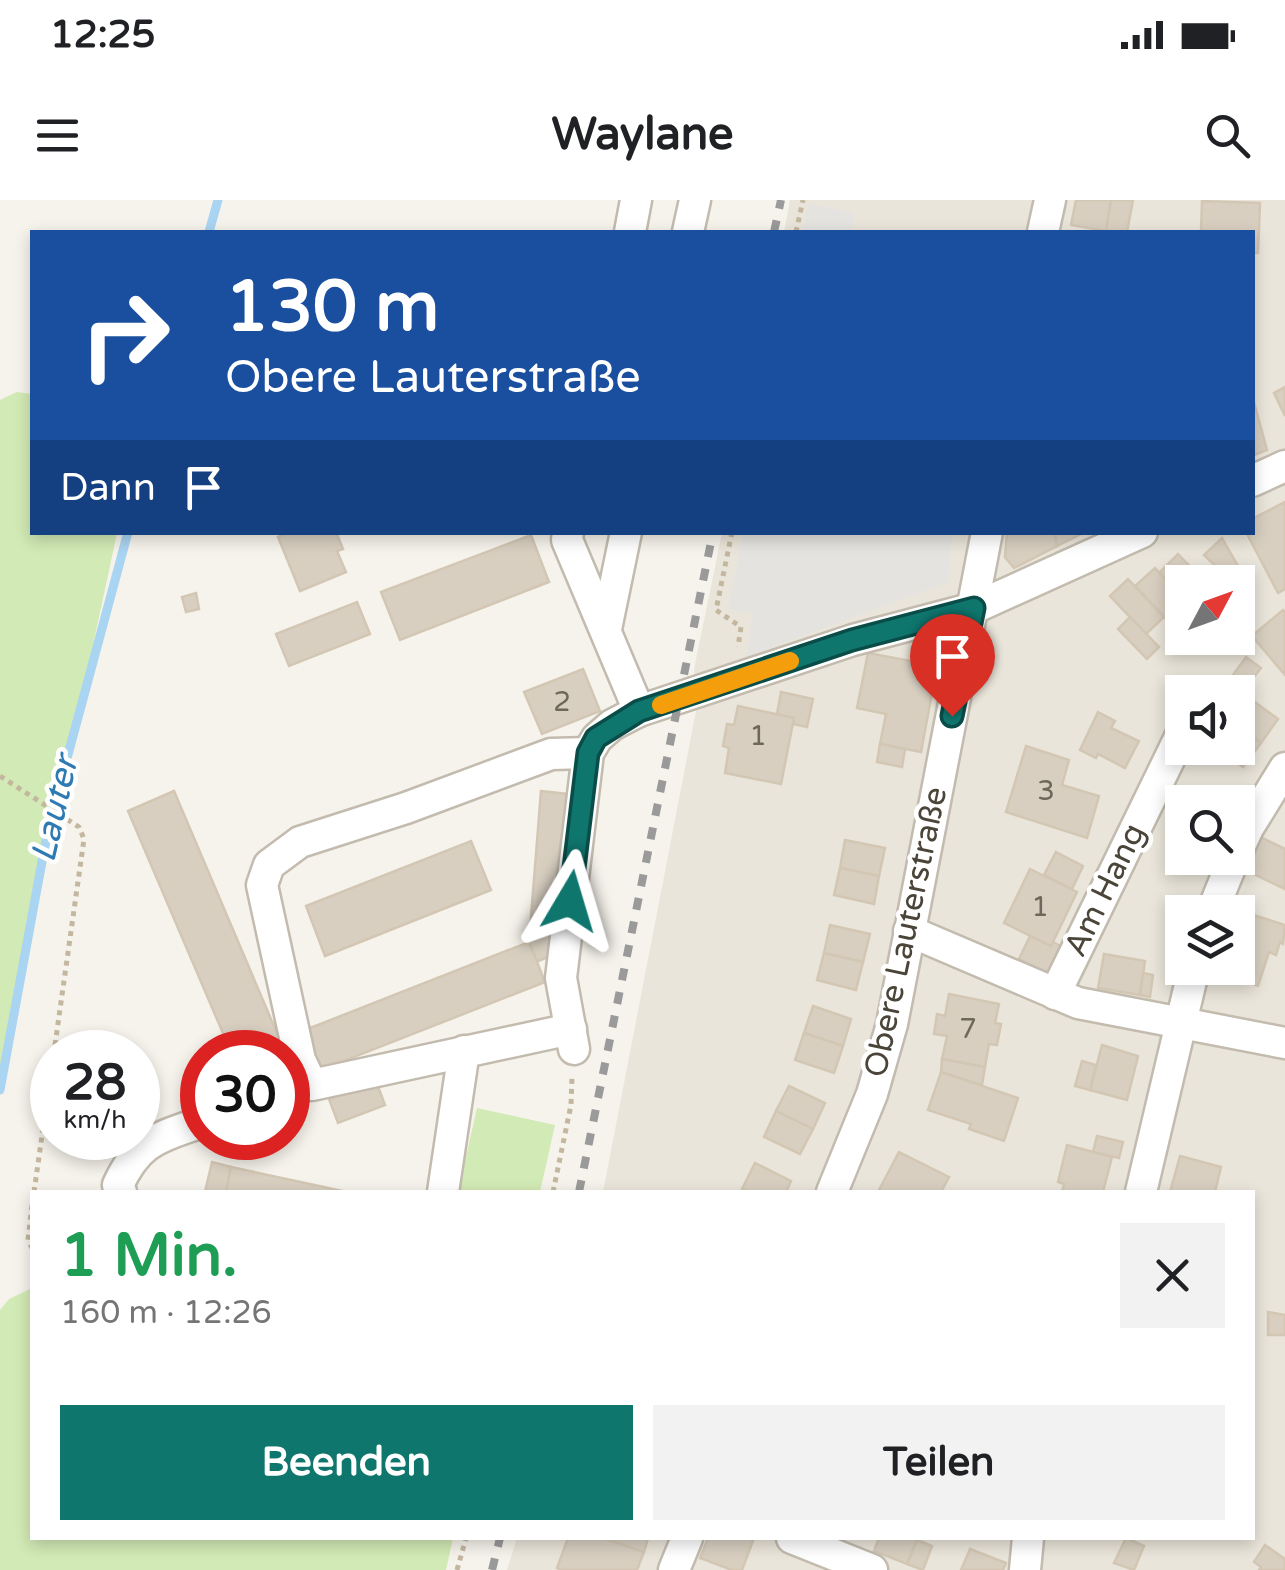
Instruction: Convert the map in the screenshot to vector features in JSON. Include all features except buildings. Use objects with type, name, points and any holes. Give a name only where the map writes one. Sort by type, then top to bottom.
[{"type":"street","points":[[630,230],[636,200]]},
{"type":"street","points":[[688,230],[695,200]]},
{"type":"street","points":[[1043,230],[1050,200]]},
{"type":"street","points":[[1255,480],[1285,466]]},
{"type":"street","points":[[568,535],[639,711]]},
{"type":"street","points":[[606,629],[625,535]]},
{"type":"street","name":"Obere Lauterstraße","points":[[833,1190],[872,1094],[892,1024],[986,535]]},
{"type":"street","points":[[310,1087],[464,1050],[572,1039],[561,978],[588,753],[596,738],[639,711],[852,640],[974,608],[1135,535]]},
{"type":"street","points":[[293,1030],[262,885],[269,865],[300,842],[551,754],[588,753]]},
{"type":"street","name":"Am Hang","points":[[1055,994],[1166,765]]},
{"type":"street","points":[[1255,817],[1285,768]]},
{"type":"street","points":[[908,931],[1055,994],[1106,1010],[1285,1043]]},
{"type":"street","points":[[1141,1190],[1190,985]]},
{"type":"street","points":[[443,1190],[464,1050]]},
{"type":"street","points":[[120,1190],[118,1186],[130,1160],[146,1142],[180,1130]]},
{"type":"street","points":[[674,1570],[686,1540]]},
{"type":"street","points":[[797,1540],[872,1570]]},
{"type":"street","points":[[1025,1570],[1028,1540]]},
{"type":"path","points":[[796,230],[803,200]]},
{"type":"path","points":[[731,535],[716,610],[741,627],[733,680]]},
{"type":"path","points":[[0,776],[79,827],[84,840],[57,1030]]},
{"type":"path","points":[[553,1190],[571,1106],[572,1039]]},
{"type":"path","points":[[34,1190],[39,1160]]},
{"type":"path","points":[[458,1570],[466,1540]]},
{"type":"shaded area","points":[[790,200],[1285,200],[1285,1570],[507,1570],[516,1540],[1255,1540],[1255,1190],[603,1190],[696,711],[694,669],[722,535],[1255,535],[1255,230],[784,230]]},
{"type":"shaded area","points":[[808,203],[855,213],[851,230],[803,230]]},
{"type":"shaded area","points":[[743,535],[952,535],[948,582],[746,657],[753,614],[728,609]]},
{"type":"green space","points":[[17,392],[30,394],[30,535],[117,535],[0,1080],[0,400]]},
{"type":"green space","points":[[477,1108],[555,1125],[540,1190],[458,1190]]},
{"type":"green space","points":[[30,1289],[30,1540],[453,1540],[446,1570],[0,1570],[0,1310],[9,1299]]},
{"type":"waterway","name":"Lauter","points":[[210,230],[218,200]]},
{"type":"waterway","name":"Lauter","points":[[0,1090],[48,829],[127,535]]},
{"type":"railway","points":[[774,230],[781,200]]},
{"type":"railway","points":[[579,1190],[712,535]]},
{"type":"railway","points":[[492,1570],[500,1540]]},
{"type":"slow traffic","points":[[661,705],[790,661]]},
{"type":"route","points":[[570,901],[588,753],[596,738],[639,711],[852,640],[974,608],[952,716]]}]
